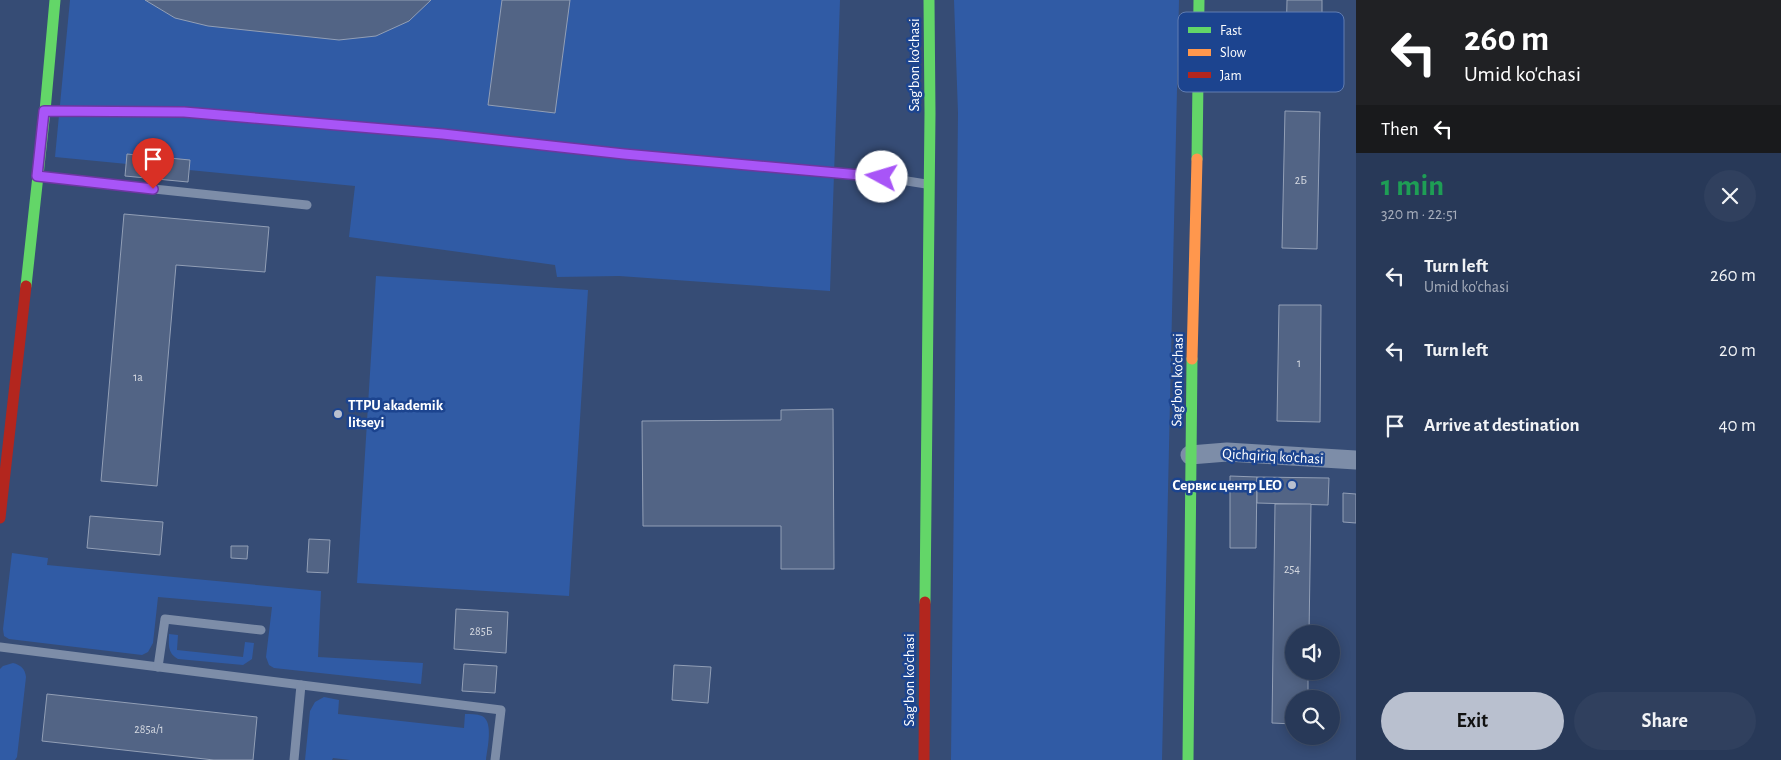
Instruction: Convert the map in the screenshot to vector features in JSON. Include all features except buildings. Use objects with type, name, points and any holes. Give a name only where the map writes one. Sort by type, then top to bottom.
[{"type":"main road","points":[[0,518],[55,0]]},
{"type":"main road","name":"Sag’bon ko’chasi","points":[[924,760],[929,0]]},
{"type":"main road","name":"Sag’bon ko’chasi","points":[[1188,760],[1190,454],[1199,92]]},
{"type":"street","name":"Qichqiriq ko'chasi","points":[[1190,454],[1227,452],[1356,460]]},
{"type":"lane","points":[[44,111],[184,112],[443,134],[624,154],[882,177],[929,184]]},
{"type":"lane","points":[[37,176],[307,205]]},
{"type":"lane","points":[[158,667],[165,619],[261,630]]},
{"type":"lane","points":[[0,647],[501,710],[496,760]]},
{"type":"lane","points":[[294,760],[301,685]]},
{"type":"shaded area","points":[[70,0],[840,0],[830,291],[619,276],[557,277],[555,265],[349,237],[355,186],[55,157]]},
{"type":"shaded area","points":[[954,0],[1179,0],[1162,760],[951,760],[958,113]]},
{"type":"shaded area","points":[[376,276],[588,290],[569,596],[357,583]]},
{"type":"shaded area","points":[[12,553],[48,558],[47,565],[321,591],[318,657],[423,663],[421,684],[274,668],[269,665],[266,657],[272,607],[158,597],[153,643],[148,652],[142,655],[9,639],[4,636],[3,629]]},
{"type":"shaded area","points":[[169,634],[178,635],[177,650],[243,657],[245,642],[254,643],[252,659],[243,665],[178,659],[170,651]]},
{"type":"shaded area","points":[[13,663],[22,668],[26,677],[17,757],[15,760],[0,760],[0,669]]},
{"type":"shaded area","points":[[324,697],[339,700],[338,714],[464,728],[465,714],[482,716],[486,719],[489,730],[486,760],[350,760],[333,758],[332,760],[305,760],[310,711],[315,702]]},
{"type":"traffic: fast","points":[[26,286],[55,0]]},
{"type":"traffic: fast","points":[[925,602],[930,113],[929,0]]},
{"type":"traffic: fast","points":[[1199,0],[1199,12]]},
{"type":"traffic: fast","points":[[1197,159],[1198,92]]},
{"type":"traffic: fast","points":[[1188,760],[1192,359]]},
{"type":"traffic: slow","points":[[1192,359],[1197,159]]},
{"type":"traffic: jam","points":[[0,518],[26,286]]},
{"type":"traffic: jam","points":[[924,760],[925,602]]},
{"type":"place","name":"TTPU akademik litseyi","points":[[338,414]]},
{"type":"place","name":"Сервис центр LEO","points":[[1292,485]]},
{"type":"route","points":[[153,189],[37,176],[44,111],[184,112],[443,134],[624,154],[882,177]]}]
